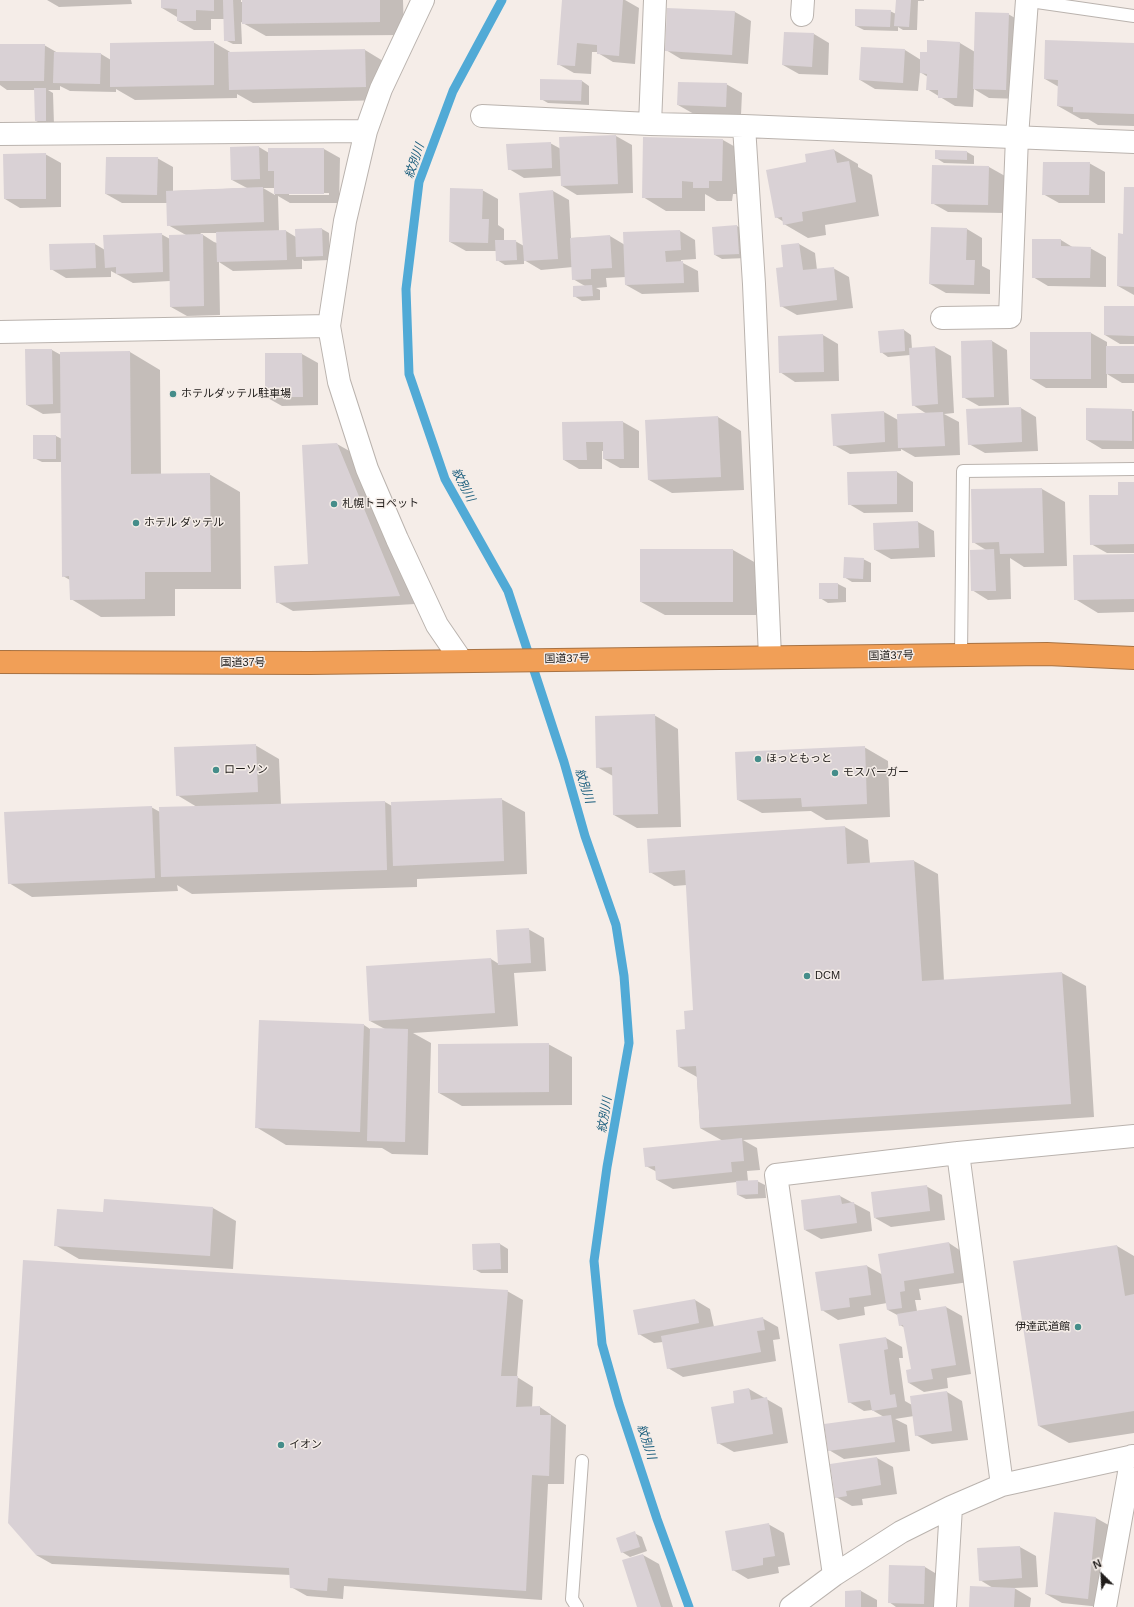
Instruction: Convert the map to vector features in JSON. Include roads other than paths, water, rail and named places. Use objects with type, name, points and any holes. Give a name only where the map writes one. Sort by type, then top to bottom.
[{"type":"highway","name":"国道37号","points":[[0,662],[310,663],[1047,654],[1134,658]]},
{"type":"street","points":[[423,0],[381,89],[366,131],[345,221],[329,326],[339,382],[367,469],[397,539],[437,625],[461,660]]},
{"type":"street","points":[[650,124],[655,0]]},
{"type":"street","points":[[942,318],[1010,317],[1017,137],[1025,1]]},
{"type":"street","points":[[482,116],[650,124],[744,126],[1134,142]]},
{"type":"street","points":[[744,126],[754,284],[770,657]]},
{"type":"street","points":[[0,134],[366,131]]},
{"type":"street","points":[[0,332],[329,326]]},
{"type":"street","points":[[834,1575],[776,1175],[958,1153],[1134,1136]]},
{"type":"street","points":[[958,1153],[1002,1485]]},
{"type":"street","points":[[790,1607],[834,1575],[901,1532],[951,1507],[1002,1485],[1133,1456],[1105,1607]]},
{"type":"street","points":[[945,1607],[951,1507]]},
{"type":"lane","points":[[1025,1],[1134,16]]},
{"type":"lane","points":[[961,655],[963,471],[1134,470]]},
{"type":"lane","points":[[577,1607],[572,1599],[582,1461]]},
{"type":"waterway","name":"紋別川","points":[[502,0],[453,91],[419,182],[406,289],[409,374],[445,479],[508,591],[564,762],[585,836],[616,925],[624,976],[629,1043],[607,1167],[594,1261],[602,1344],[619,1404],[657,1519],[689,1607]]},
{"type":"place","name":"ホテルダッテル駐車場","points":[[173,394]]},
{"type":"place","name":"札幌トヨペット","points":[[334,504]]},
{"type":"place","name":"ホテル ダッテル","points":[[136,523]]},
{"type":"place","name":"ほっともっと","points":[[758,759]]},
{"type":"place","name":"ローソン","points":[[216,770]]},
{"type":"place","name":"モスバーガー","points":[[835,773]]},
{"type":"place","name":"DCM","points":[[807,976]]},
{"type":"place","name":"伊達武道館","points":[[1078,1327]]},
{"type":"place","name":"イオン","points":[[281,1445]]}]
